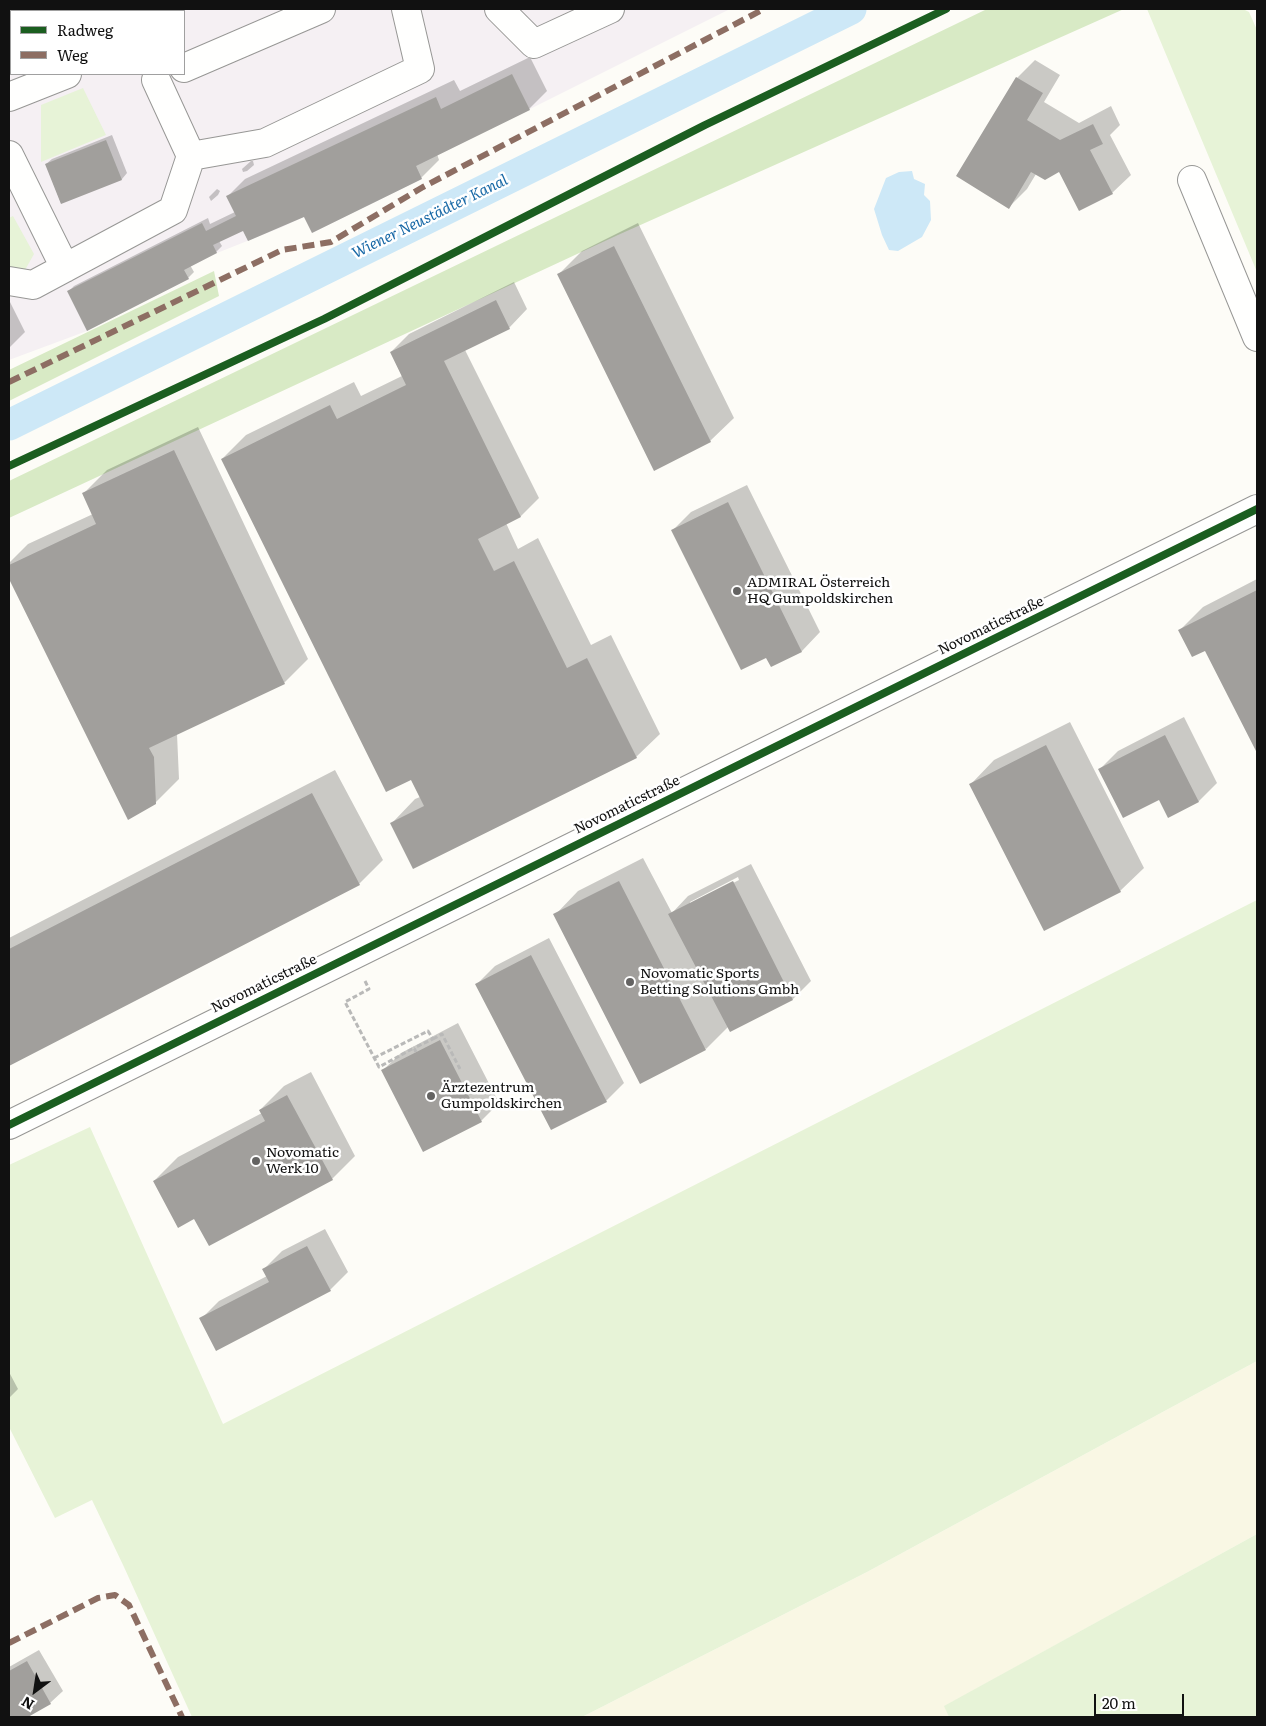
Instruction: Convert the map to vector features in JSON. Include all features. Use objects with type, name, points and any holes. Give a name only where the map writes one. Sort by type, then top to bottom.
[{"type":"street","points":[[185,68],[321,9]]},
{"type":"street","points":[[191,156],[265,143],[420,69],[406,9]]},
{"type":"street","points":[[499,9],[534,44],[610,9]]},
{"type":"street","points":[[9,98],[65,75]]},
{"type":"street","points":[[9,281],[33,285],[173,210],[191,156],[159,76]]},
{"type":"street","points":[[9,155],[65,268]]},
{"type":"street","points":[[1192,180],[1257,337]]},
{"type":"street","name":"Novomaticstraße","points":[[9,1124],[1257,509]]},
{"type":"path","points":[[362,975],[369,989],[345,1002],[378,1067],[442,1034],[460,1069]]},
{"type":"path","points":[[374,1058],[428,1031],[433,1039]]},
{"type":"path","points":[[414,1048],[416,1052]]},
{"type":"shaded area","points":[[9,9],[730,9],[416,166],[422,179],[312,233],[304,217],[217,253],[184,270],[189,279],[87,331],[9,360]]},
{"type":"shaded area","points":[[1257,1361],[1257,1534],[945,1706],[949,1717],[582,1717],[867,1572]]},
{"type":"green space","points":[[987,9],[1124,9],[618,235],[9,518],[9,481]]},
{"type":"green space","points":[[1147,9],[1243,9],[1249,12],[1257,30],[1257,272]]},
{"type":"green space","points":[[83,88],[106,135],[41,162],[41,105]]},
{"type":"green space","points":[[13,216],[34,254],[25,270],[9,267],[9,218]]},
{"type":"green space","points":[[214,271],[219,296],[9,401],[9,370]]},
{"type":"green space","points":[[1257,900],[1257,1361],[867,1572],[582,1717],[192,1717],[92,1500],[55,1518],[9,1427],[9,1165],[90,1127],[223,1424]]},
{"type":"green space","points":[[1257,1534],[1257,1717],[949,1717],[944,1706]]},
{"type":"water","points":[[912,171],[914,179],[925,184],[924,195],[930,201],[931,220],[922,237],[898,251],[889,250],[874,209],[886,178],[899,172]]},
{"type":"building","points":[[9,9],[59,9],[10,10],[9,57]]},
{"type":"building","points":[[79,9],[138,10],[80,10]]},
{"type":"building","points":[[512,74],[530,110],[416,166],[422,179],[312,233],[304,217],[248,241],[243,231],[213,245],[217,253],[184,270],[189,279],[87,331],[67,291],[202,223],[206,231],[236,216],[226,196],[436,97],[441,109]]},
{"type":"building","points":[[1016,77],[1043,93],[1027,120],[1060,140],[1093,124],[1103,144],[1090,150],[1113,194],[1079,211],[1059,172],[1045,180],[1031,172],[1009,209],[956,176]]},
{"type":"building","points":[[106,140],[122,180],[61,204],[45,164]]},
{"type":"building","points":[[614,246],[711,442],[654,471],[557,274]]},
{"type":"building","points":[[496,300],[510,329],[444,361],[521,517],[478,539],[494,571],[514,561],[567,668],[587,658],[637,758],[413,869],[390,823],[424,806],[411,780],[386,792],[221,459],[330,405],[337,419],[406,385],[390,352]]},
{"type":"building","points":[[174,450],[285,684],[149,748],[154,757],[156,804],[128,820],[9,579],[9,565],[96,524],[82,493]]},
{"type":"building","name":"ADMIRAL Österreich HQ Gumpoldskirchen","points":[[728,502],[802,652],[771,667],[766,658],[741,670],[671,530]]},
{"type":"building","points":[[1257,590],[1257,753],[1205,651],[1192,657],[1178,630]]},
{"type":"building","points":[[1165,735],[1199,802],[1168,818],[1159,800],[1123,818],[1098,769]]},
{"type":"building","points":[[1046,745],[1121,892],[1044,931],[969,784]]},
{"type":"building","points":[[312,793],[360,885],[9,1066],[9,949]]},
{"type":"building","name":"Novomatic Sports Betting Solutions Gmbh","points":[[619,881],[706,1050],[640,1084],[553,914]]},
{"type":"building","points":[[733,881],[793,1000],[730,1032],[668,914]]},
{"type":"building","points":[[531,955],[607,1102],[551,1130],[475,984]]},
{"type":"building","name":"Ärztezentrum Gumpoldskirchen","points":[[440,1040],[482,1122],[423,1152],[381,1070]]},
{"type":"building","name":"Novomatic Werk 10","points":[[287,1095],[333,1180],[209,1246],[194,1219],[178,1228],[153,1181],[265,1121],[259,1110]]},
{"type":"building","points":[[307,1246],[331,1291],[216,1351],[199,1318],[269,1282],[262,1269]]},
{"type":"building","points":[[27,1661],[51,1704],[28,1717],[9,1717],[9,1671]]},
{"type":"waterway","name":"Wiener Neustädter Kanal","points":[[9,425],[851,9]]},
{"type":"marked path","points":[[9,382],[282,250],[331,242],[423,187],[764,9]]},
{"type":"marked path","points":[[9,1643],[98,1598],[115,1595],[129,1605],[182,1717]]},
{"type":"cycle path","points":[[9,466],[324,319],[705,125],[946,9]]},
{"type":"cycle path","points":[[9,1125],[1257,509]]},
{"type":"place","name":"ADMIRAL Österreich HQ Gumpoldskirchen","points":[[737,591]]},
{"type":"place","name":"Novomatic Sports Betting Solutions Gmbh","points":[[630,982]]},
{"type":"place","name":"Ärztezentrum Gumpoldskirchen","points":[[431,1096]]},
{"type":"place","name":"Novomatic Werk 10","points":[[256,1161]]}]
